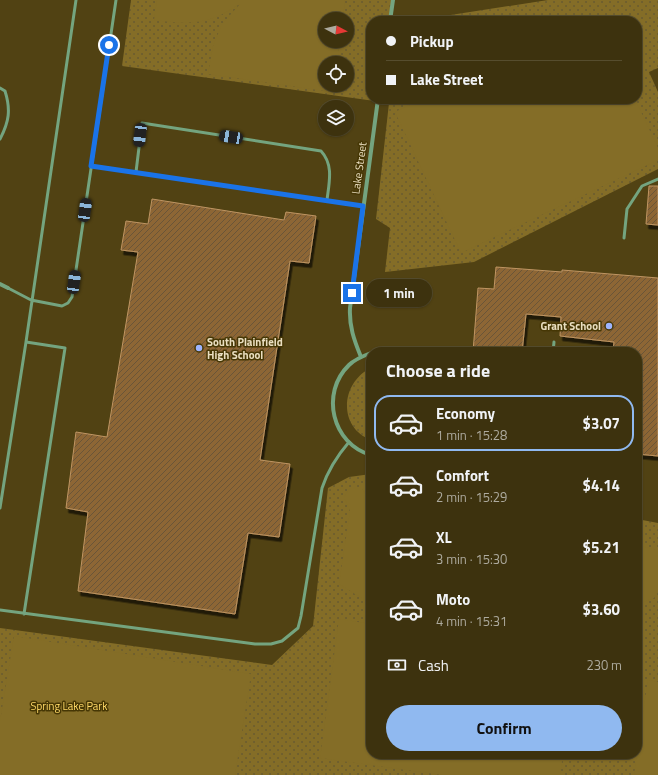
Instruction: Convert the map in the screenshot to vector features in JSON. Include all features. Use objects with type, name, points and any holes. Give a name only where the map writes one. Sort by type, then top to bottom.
[{"type":"street","points":[[391,16],[393,0]]},
{"type":"street","name":"Lake Street","points":[[361,357],[354,341],[349,317],[377,104]]},
{"type":"street","points":[[0,284],[8,288]]},
{"type":"street","points":[[366,355],[349,364],[340,377],[334,391],[332,406],[335,420],[342,434],[349,442],[366,454]]},
{"type":"lane","points":[[0,508],[76,0]]},
{"type":"lane","points":[[8,288],[32,300],[62,306],[68,303],[72,297],[116,0]]},
{"type":"lane","points":[[0,88],[5,91],[9,104],[6,128],[0,139]]},
{"type":"lane","points":[[136,172],[142,123],[321,151],[328,161],[330,170],[328,200]]},
{"type":"lane","points":[[91,166],[363,206]]},
{"type":"lane","points":[[624,238],[627,209],[642,186],[658,179]]},
{"type":"lane","points":[[24,614],[65,348],[26,342]]},
{"type":"lane","points":[[554,342],[554,347]]},
{"type":"lane","points":[[0,610],[255,644],[271,644],[282,641],[298,628],[322,488],[338,455],[349,442]]},
{"type":"green space","points":[[131,0],[394,0],[392,16],[366,16],[366,100],[122,66]]},
{"type":"green space","points":[[157,0],[345,0],[344,12],[318,12],[318,48],[339,48],[338,56],[318,56],[318,90],[208,74],[213,46],[222,24],[240,4],[208,20],[178,22],[154,20]]},
{"type":"green space","points":[[548,0],[658,0],[658,68],[649,72],[658,92],[658,169],[474,262],[385,272],[390,228],[376,219],[389,104],[642,104],[642,16],[444,16]]},
{"type":"green space","points":[[412,104],[637,104],[658,148],[658,160],[461,253],[395,112]]},
{"type":"green space","points":[[366,372],[366,437],[360,434],[352,425],[348,415],[347,404],[349,394],[354,383]]},
{"type":"green space","name":"Spring Lake Park","points":[[366,475],[366,759],[642,759],[642,520],[658,523],[658,775],[0,775],[0,628],[272,665],[313,626],[328,488],[349,477]]},
{"type":"green space","points":[[350,488],[362,488],[366,495],[366,599],[363,599],[339,584],[350,511],[344,497]]},
{"type":"green space","points":[[642,546],[658,550],[658,592],[654,598],[642,602]]},
{"type":"green space","points":[[339,619],[366,623],[366,759],[562,759],[560,775],[442,775],[320,758]]},
{"type":"green space","points":[[14,636],[251,674],[235,775],[0,775],[0,721]]},
{"type":"green space","points":[[648,680],[658,682],[658,775],[634,775],[636,759],[642,759],[642,721]]},
{"type":"building","points":[[649,186],[658,186],[658,225],[646,224]]},
{"type":"building","name":"South Plainfield High School","points":[[152,199],[284,220],[286,212],[316,216],[309,263],[290,261],[260,460],[290,464],[279,537],[248,533],[235,614],[78,591],[88,512],[66,508],[76,432],[107,437],[138,252],[121,250],[126,221],[148,224]]},
{"type":"building","name":"Grant School","points":[[496,267],[562,272],[562,270],[658,278],[658,456],[642,454],[642,347],[614,347],[614,342],[560,336],[561,317],[526,314],[523,347],[473,347],[478,288],[494,289]]},
{"type":"place","name":"Grant School","points":[[609,326]]},
{"type":"place","name":"South Plainfield High School","points":[[199,348]]},
{"type":"route","points":[[109,45],[91,166],[363,206],[352,293]]}]
